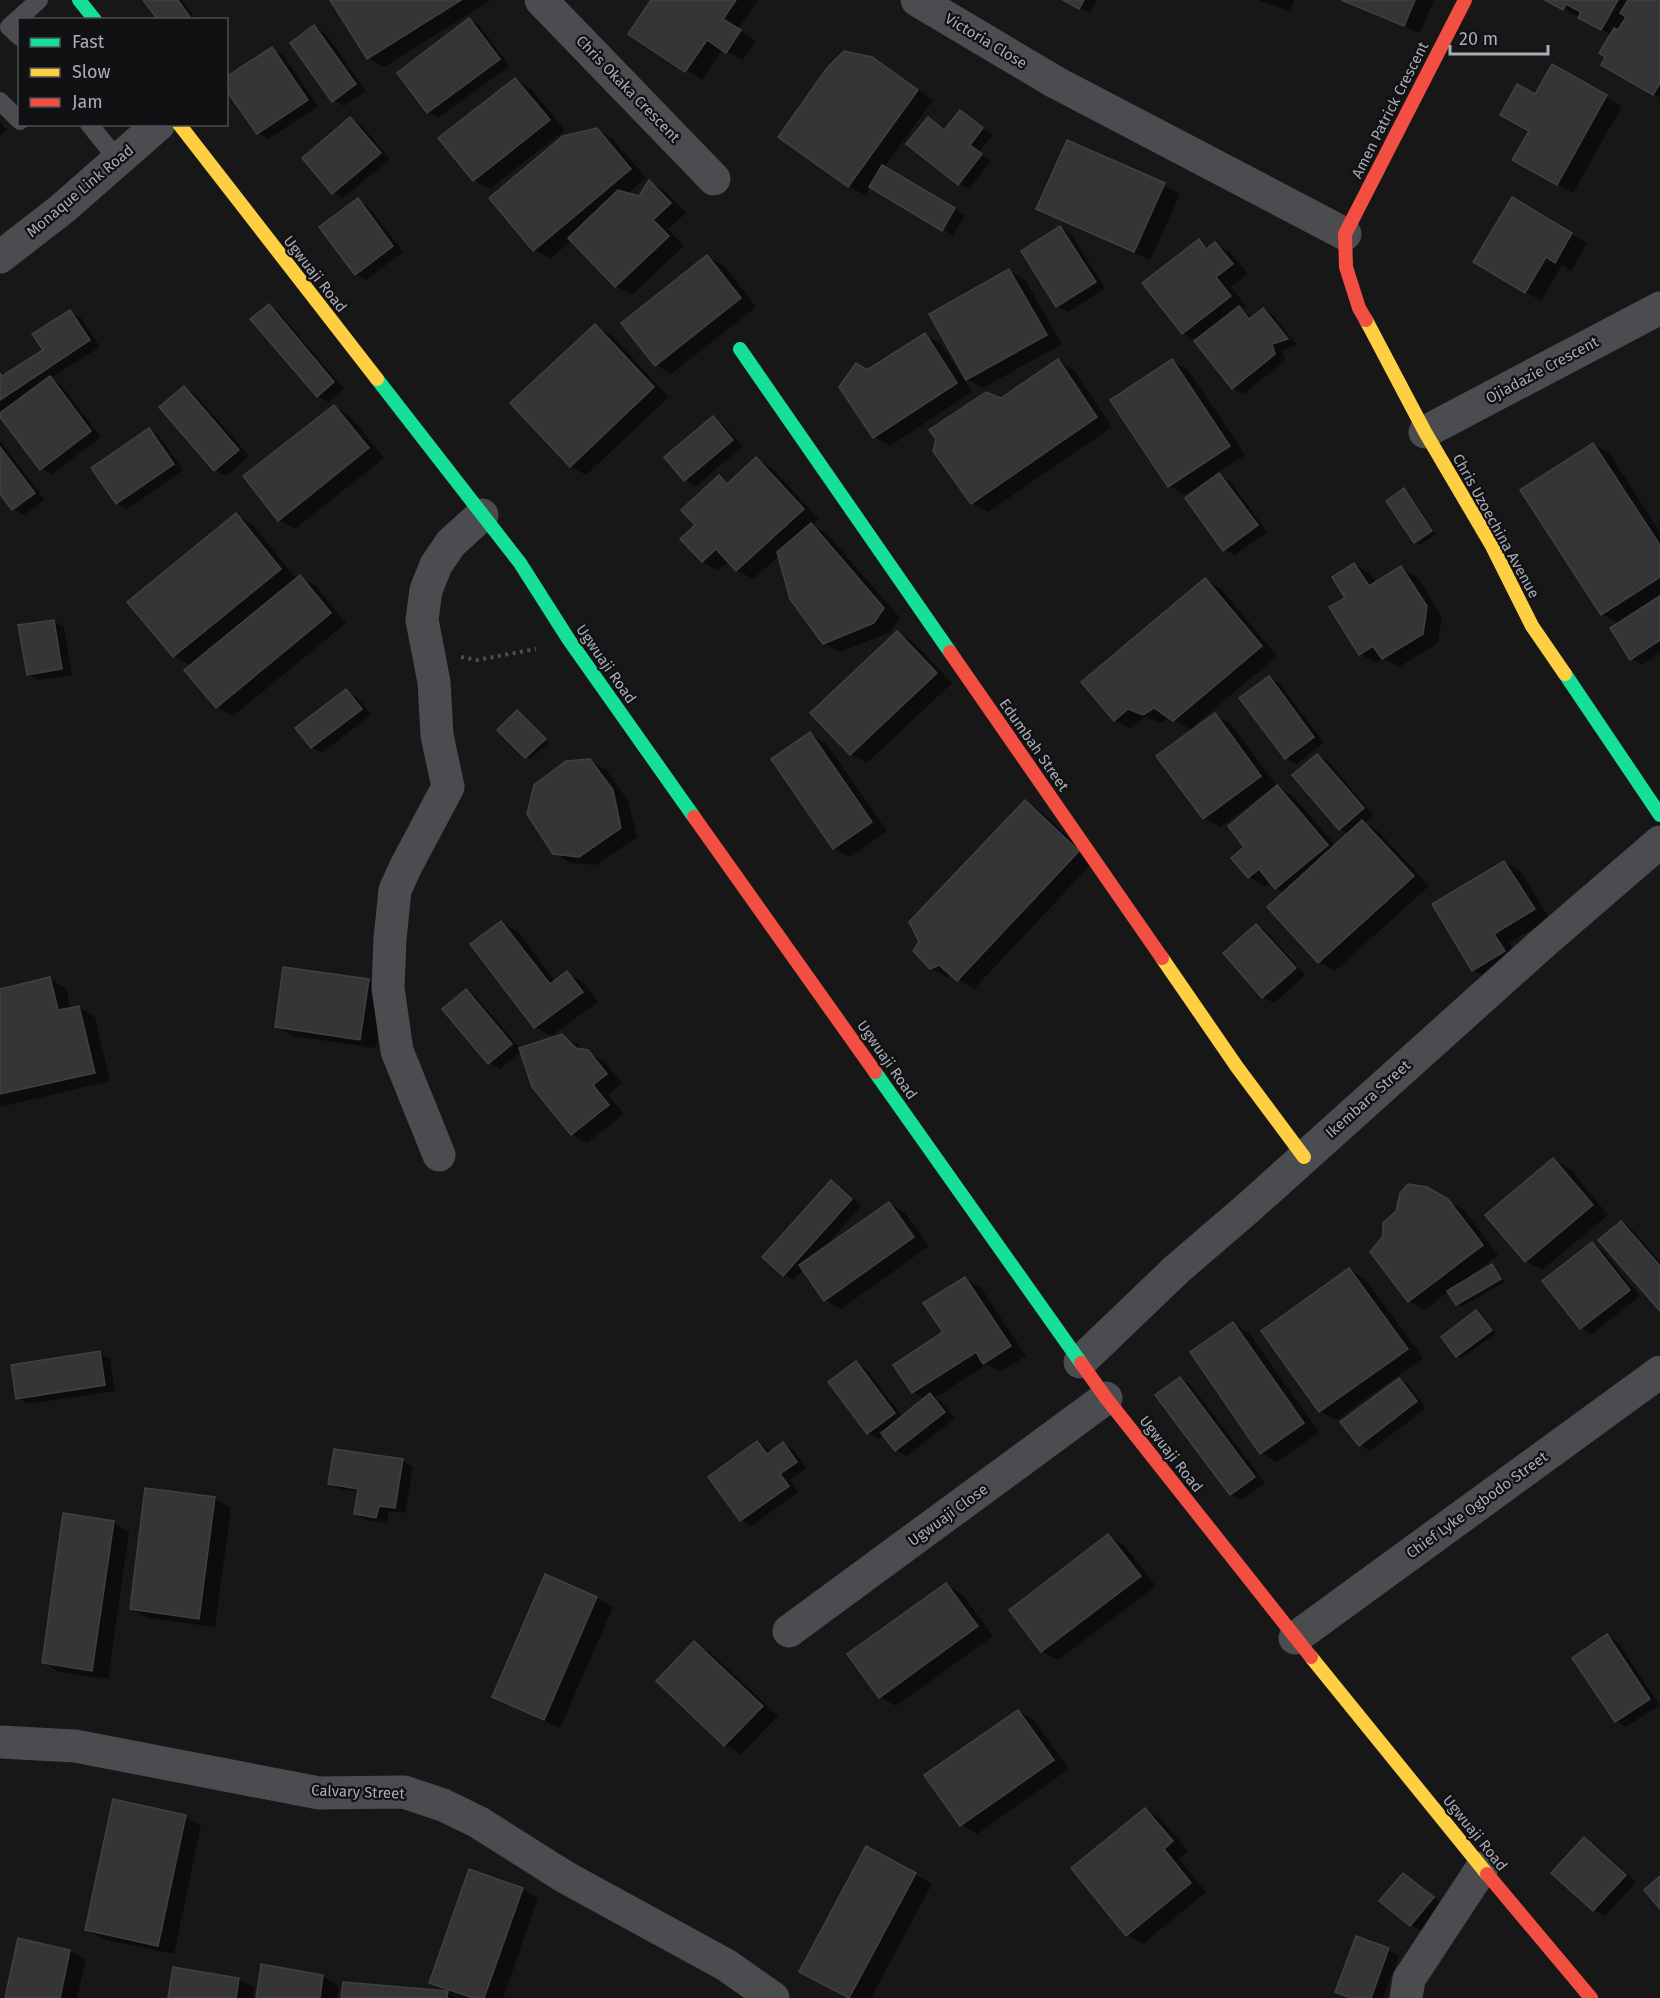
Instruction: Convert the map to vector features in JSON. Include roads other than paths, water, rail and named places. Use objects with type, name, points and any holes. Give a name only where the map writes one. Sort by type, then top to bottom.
[{"type":"main road","points":[[79,0],[93,18]]},
{"type":"main road","name":"Amen Patrick Crescent","points":[[1345,234],[1465,0]]},
{"type":"main road","name":"Ugwuaji Road","points":[[181,126],[520,563],[569,640],[1106,1398],[1295,1638],[1482,1868],[1592,1998]]},
{"type":"main road","name":"Chris Uzoechina Avenue","points":[[1345,234],[1346,267],[1359,308],[1425,432],[1492,546],[1532,626],[1660,815]]},
{"type":"main road","name":"Edumbah Street","points":[[740,349],[1237,1066],[1304,1157]]},
{"type":"street","name":"Chris Okaka Crescent","points":[[541,0],[714,179]]},
{"type":"street","name":"Victoria Close","points":[[917,0],[1055,82],[1345,234]]},
{"type":"street","name":"Monaque Link Road","points":[[0,257],[62,209],[157,126]]},
{"type":"street","name":"Ojiadazie Crescent","points":[[1425,432],[1660,308]]},
{"type":"street","points":[[439,1155],[397,1051],[388,988],[390,939],[395,890],[448,787],[437,735],[434,682],[422,620],[426,590],[436,565],[451,543],[482,515]]},
{"type":"street","name":"Ikembara Street","points":[[1080,1362],[1177,1269],[1535,950],[1660,842]]},
{"type":"street","name":"Chief Lyke Ogbodo Street","points":[[1295,1638],[1660,1372]]},
{"type":"street","name":"Ugwuaji Close","points":[[789,1631],[1106,1398]]},
{"type":"street","name":"Calvary Street","points":[[0,1742],[75,1746],[319,1793],[404,1792],[443,1805],[478,1822],[565,1877],[726,1965],[773,1998]]},
{"type":"street","points":[[1406,1998],[1408,1979],[1482,1868]]},
{"type":"lane","points":[[23,18],[39,0]]},
{"type":"lane","points":[[0,101],[18,119]]},
{"type":"lane","points":[[91,126],[117,160]]}]
